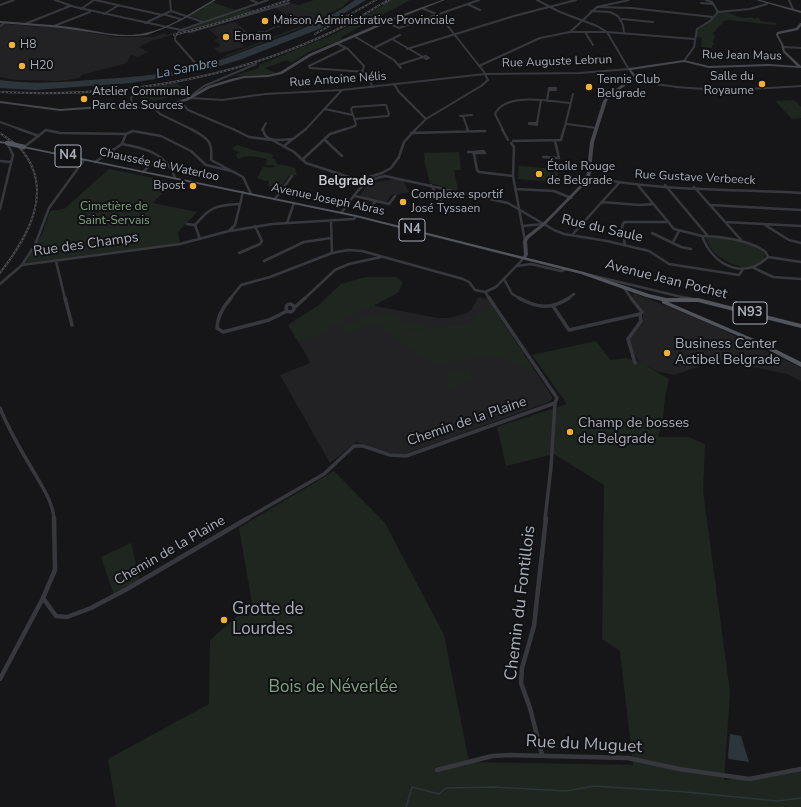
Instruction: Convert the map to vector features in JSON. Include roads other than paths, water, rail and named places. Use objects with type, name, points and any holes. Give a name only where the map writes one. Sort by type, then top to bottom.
[{"type":"main road","name":"Chaussée de Waterloo","points":[[0,142],[243,192]]},
{"type":"main road","name":"Avenue Joseph Abras","points":[[243,192],[356,216],[524,258]]},
{"type":"main road","name":"Avenue Jean Pochet","points":[[524,258],[582,273]]},
{"type":"main road","name":"N4","points":[[582,273],[690,312],[759,343],[801,365]]},
{"type":"main road","name":"N93","points":[[648,296],[666,300],[697,302],[801,327]]},
{"type":"main road","points":[[664,302],[697,302]]},
{"type":"main road","name":"Avenue Jean Pochet","points":[[697,302],[801,327]]},
{"type":"main road","points":[[690,312],[692,306],[697,302]]},
{"type":"street","points":[[0,5],[14,0]]},
{"type":"street","points":[[55,0],[81,9],[190,32],[289,3]]},
{"type":"street","points":[[81,9],[95,0],[180,19]]},
{"type":"street","points":[[170,0],[171,11]]},
{"type":"street","points":[[0,22],[54,26],[123,36],[144,34],[164,27],[214,0]]},
{"type":"street","points":[[251,0],[258,3]]},
{"type":"street","points":[[198,66],[175,40],[175,37],[180,30],[268,0]]},
{"type":"street","points":[[384,4],[390,0]]},
{"type":"street","points":[[0,102],[60,110],[123,106],[155,109],[189,99],[209,88],[232,80],[244,77],[268,76],[281,73],[306,57],[386,22],[444,0]]},
{"type":"street","points":[[386,22],[399,28],[479,0]]},
{"type":"street","points":[[537,0],[549,7],[607,32],[634,79],[646,83],[682,90],[708,92],[801,86]]},
{"type":"street","points":[[407,49],[454,34],[576,0]]},
{"type":"street","points":[[609,0],[613,2]]},
{"type":"street","points":[[570,32],[596,7],[613,2],[629,0]]},
{"type":"street","points":[[706,0],[713,4],[718,12]]},
{"type":"street","points":[[757,0],[767,4],[801,12]]},
{"type":"street","points":[[789,0],[793,9]]},
{"type":"street","points":[[701,3],[713,4]]},
{"type":"street","points":[[467,4],[480,10]]},
{"type":"street","points":[[629,69],[684,61],[694,47],[694,39],[697,29],[718,12],[750,8],[767,4]]},
{"type":"street","points":[[104,14],[119,5]]},
{"type":"street","points":[[24,24],[70,6]]},
{"type":"street","points":[[596,7],[637,9],[713,17]]},
{"type":"street","points":[[387,175],[399,157],[404,142],[411,133],[426,119],[486,83],[488,80],[454,34],[436,14],[422,8]]},
{"type":"street","points":[[54,26],[91,11]]},
{"type":"street","points":[[144,23],[171,11],[204,22]]},
{"type":"street","points":[[591,11],[615,14],[622,19],[653,22]]},
{"type":"street","points":[[622,19],[624,33]]},
{"type":"street","points":[[0,26],[6,22]]},
{"type":"street","points":[[800,67],[784,51],[777,34],[797,29],[801,24]]},
{"type":"street","points":[[479,66],[540,38],[570,32],[607,32],[694,39]]},
{"type":"street","points":[[585,32],[593,45]]},
{"type":"street","points":[[374,48],[400,35]]},
{"type":"street","points":[[354,36],[394,60],[400,68]]},
{"type":"street","points":[[392,39],[423,58],[398,65]]},
{"type":"street","points":[[336,44],[346,48],[364,66],[362,72]]},
{"type":"street","points":[[783,47],[801,48]]},
{"type":"street","points":[[346,48],[309,66],[310,68],[365,72],[373,87]]},
{"type":"street","name":"Rue Jean Maus","points":[[684,61],[709,67],[769,65],[800,67]]},
{"type":"street","points":[[189,99],[204,86],[256,64]]},
{"type":"street","name":"Rue Auguste Lebrun","points":[[485,74],[580,73],[629,69]]},
{"type":"street","name":"Rue Antoine Nélis","points":[[189,99],[222,100],[265,94],[342,90],[485,74]]},
{"type":"street","points":[[525,241],[571,198],[589,177],[591,149],[605,101],[609,96],[634,79]]},
{"type":"street","points":[[394,84],[398,92],[426,119]]},
{"type":"street","points":[[284,146],[325,110],[342,90]]},
{"type":"street","points":[[547,101],[549,90]]},
{"type":"street","points":[[123,106],[132,103],[131,98],[135,93]]},
{"type":"street","points":[[512,142],[561,140],[566,124],[569,103],[573,94]]},
{"type":"street","points":[[382,256],[349,264],[335,270],[291,311],[287,311],[270,320],[233,331],[219,332],[217,328],[217,321],[223,307],[240,284],[270,278],[332,252],[357,250],[382,256],[463,279],[469,282],[475,290],[485,292],[496,287],[526,255],[523,226],[513,176],[514,147],[512,142],[508,140],[495,114],[497,110],[516,99],[569,103]]},
{"type":"street","points":[[537,123],[541,100]]},
{"type":"street","points":[[181,102],[188,110],[222,123],[241,134],[250,137],[272,140],[293,139]]},
{"type":"street","points":[[302,160],[333,132],[355,126],[356,124],[354,119],[351,109],[386,105],[389,114],[388,116],[354,119]]},
{"type":"street","points":[[155,109],[160,114],[201,134],[210,144],[212,149],[211,160],[238,173],[245,181],[251,194]]},
{"type":"street","points":[[325,110],[353,115]]},
{"type":"street","points":[[468,132],[462,116],[472,115]]},
{"type":"street","points":[[0,122],[39,136]]},
{"type":"street","points":[[266,122],[262,132],[272,140],[294,152],[302,160],[309,164],[364,182]]},
{"type":"street","points":[[566,124],[597,128]]},
{"type":"street","points":[[24,147],[46,130],[60,133],[126,134],[134,130],[162,136],[191,151],[206,165],[238,173]]},
{"type":"street","points":[[411,133],[485,131]]},
{"type":"street","points":[[95,162],[122,144],[126,134]]},
{"type":"street","points":[[325,140],[342,156]]},
{"type":"street","points":[[543,158],[559,158],[556,141]]},
{"type":"street","points":[[0,209],[11,162],[12,152],[7,143]]},
{"type":"street","points":[[122,144],[144,149],[167,160],[171,166],[175,178]]},
{"type":"street","points":[[468,152],[474,153],[476,170],[479,172],[513,176]]},
{"type":"street","points":[[0,284],[2,280],[22,265],[35,245],[49,208],[84,160]]},
{"type":"street","points":[[0,161],[11,162]]},
{"type":"street","points":[[144,172],[153,162]]},
{"type":"street","points":[[341,213],[364,182],[391,168]]},
{"type":"street","points":[[380,175],[387,175]]},
{"type":"street","points":[[380,175],[387,175]]},
{"type":"street","name":"Rue du Saule","points":[[387,175],[502,201],[519,209],[554,230],[649,251],[669,264],[739,275],[742,274],[743,269]]},
{"type":"street","points":[[275,199],[292,176]]},
{"type":"street","name":"Rue Gustave Verbeeck","points":[[589,177],[619,183],[740,191],[801,193]]},
{"type":"street","points":[[572,235],[619,183]]},
{"type":"street","points":[[637,184],[667,222],[679,231],[702,236],[707,235],[724,237],[743,242],[764,250],[768,257]]},
{"type":"street","points":[[431,185],[444,208]]},
{"type":"street","points":[[665,185],[707,235]]},
{"type":"street","points":[[694,187],[743,242]]},
{"type":"street","points":[[515,189],[548,190],[571,198]]},
{"type":"street","points":[[229,231],[235,225],[243,192]]},
{"type":"street","points":[[355,196],[389,204],[395,196]]},
{"type":"street","points":[[371,200],[375,202],[368,210],[376,213]]},
{"type":"street","points":[[602,202],[640,205],[653,204]]},
{"type":"street","points":[[287,223],[294,203]]},
{"type":"street","points":[[195,225],[209,209],[216,206],[239,204]]},
{"type":"street","points":[[710,205],[801,210]]},
{"type":"street","name":"Rue des Champs","points":[[22,265],[180,244],[229,231],[256,226],[354,219],[356,216]]},
{"type":"street","points":[[331,221],[332,252]]},
{"type":"street","points":[[625,245],[622,226],[624,222],[667,222]]},
{"type":"street","points":[[725,222],[801,226]]},
{"type":"street","points":[[187,224],[195,225]]},
{"type":"street","points":[[523,226],[544,224]]},
{"type":"street","points":[[764,224],[789,240],[801,243]]},
{"type":"street","points":[[195,225],[200,239]]},
{"type":"street","points":[[239,252],[260,244],[262,241],[256,226]]},
{"type":"street","points":[[673,242],[679,231]]},
{"type":"street","points":[[652,233],[661,235],[685,249],[691,249]]},
{"type":"street","points":[[702,236],[707,248],[714,255],[734,268],[754,268],[764,262],[768,257]]},
{"type":"street","points":[[264,260],[304,242],[331,238]]},
{"type":"street","points":[[768,257],[801,262]]},
{"type":"street","points":[[56,261],[72,325]]},
{"type":"street","points":[[516,266],[528,263],[561,271],[567,270]]},
{"type":"street","points":[[754,268],[773,277],[801,279]]},
{"type":"street","name":"Avenue Jean Pochet","points":[[582,273],[624,282],[697,302]]},
{"type":"street","points":[[504,279],[509,290],[516,298],[532,305],[553,306],[561,303],[574,294]]},
{"type":"street","points":[[624,288],[642,312],[640,314],[641,321],[628,339],[631,352],[636,363]]},
{"type":"street","points":[[485,292],[557,398],[555,403]]},
{"type":"street","points":[[287,311],[285,307],[302,301]]},
{"type":"street","points":[[291,305],[294,308]]},
{"type":"street","points":[[553,306],[569,330],[640,314]]},
{"type":"street","name":"Chemin de la Plaine","points":[[43,598],[56,616],[67,617],[91,608],[127,589],[324,474],[354,446],[365,446],[395,456],[406,456],[555,403]]},
{"type":"street","name":"Chemin du Fontillois","points":[[542,755],[530,708],[521,683],[522,668],[534,626],[551,467],[555,403]]},
{"type":"street","points":[[0,408],[6,424],[49,499],[54,513],[55,570],[43,598],[0,679]]},
{"type":"street","name":"Rue du Muguet","points":[[437,770],[492,756],[542,755],[628,758],[679,769],[749,779],[801,769]]},
{"type":"water","name":"La Sambre","points":[[355,0],[366,0],[319,29],[242,59],[207,70],[131,83],[35,90],[0,88],[0,80],[38,83],[144,76],[171,72],[211,63],[303,28],[335,13]]},
{"type":"water","points":[[730,734],[741,736],[749,762],[729,759]]},
{"type":"waterway","points":[[258,32],[265,32],[275,27]]},
{"type":"waterway","points":[[151,93],[159,90]]},
{"type":"waterway","points":[[406,807],[412,787],[439,794],[446,788],[493,787],[566,791],[594,786],[686,792],[777,801],[801,798]]},
{"type":"railway","points":[[174,35],[218,23],[289,0]]},
{"type":"railway","points":[[315,34],[376,0]]},
{"type":"railway","points":[[0,92],[87,92],[172,82],[214,74],[296,48],[343,27],[388,0]]},
{"type":"railway","points":[[0,133],[20,148],[31,164],[36,180],[37,196],[34,212],[28,228],[20,244],[0,273]]},
{"type":"place","name":"Maison Administrative Provinciale","points":[[265,21]]},
{"type":"place","name":"Epnam","points":[[226,37]]},
{"type":"place","name":"H8","points":[[12,45]]},
{"type":"place","name":"H20","points":[[22,66]]},
{"type":"place","name":"Salle du Royaume","points":[[762,84]]},
{"type":"place","name":"Tennis Club Belgrade","points":[[589,87]]},
{"type":"place","name":"Atelier Communal Parc des Sources","points":[[84,99]]},
{"type":"place","name":"Étoile Rouge de Belgrade","points":[[539,174]]},
{"type":"place","name":"Bpost","points":[[193,186]]},
{"type":"place","name":"Complexe sportif José Tyssaen","points":[[403,202]]},
{"type":"place","name":"Business Center Actibel Belgrade","points":[[667,353]]},
{"type":"place","name":"Champ de bosses de Belgrade","points":[[570,432]]},
{"type":"place","name":"Grotte de Lourdes","points":[[224,620]]},
{"type":"district","name":"Belgrade","points":[[346,182]]},
{"type":"park label","name":"Cimetière de Saint-Servais","points":[[114,214]]},
{"type":"park label","name":"Bois de Néverlée","points":[[333,688]]}]
